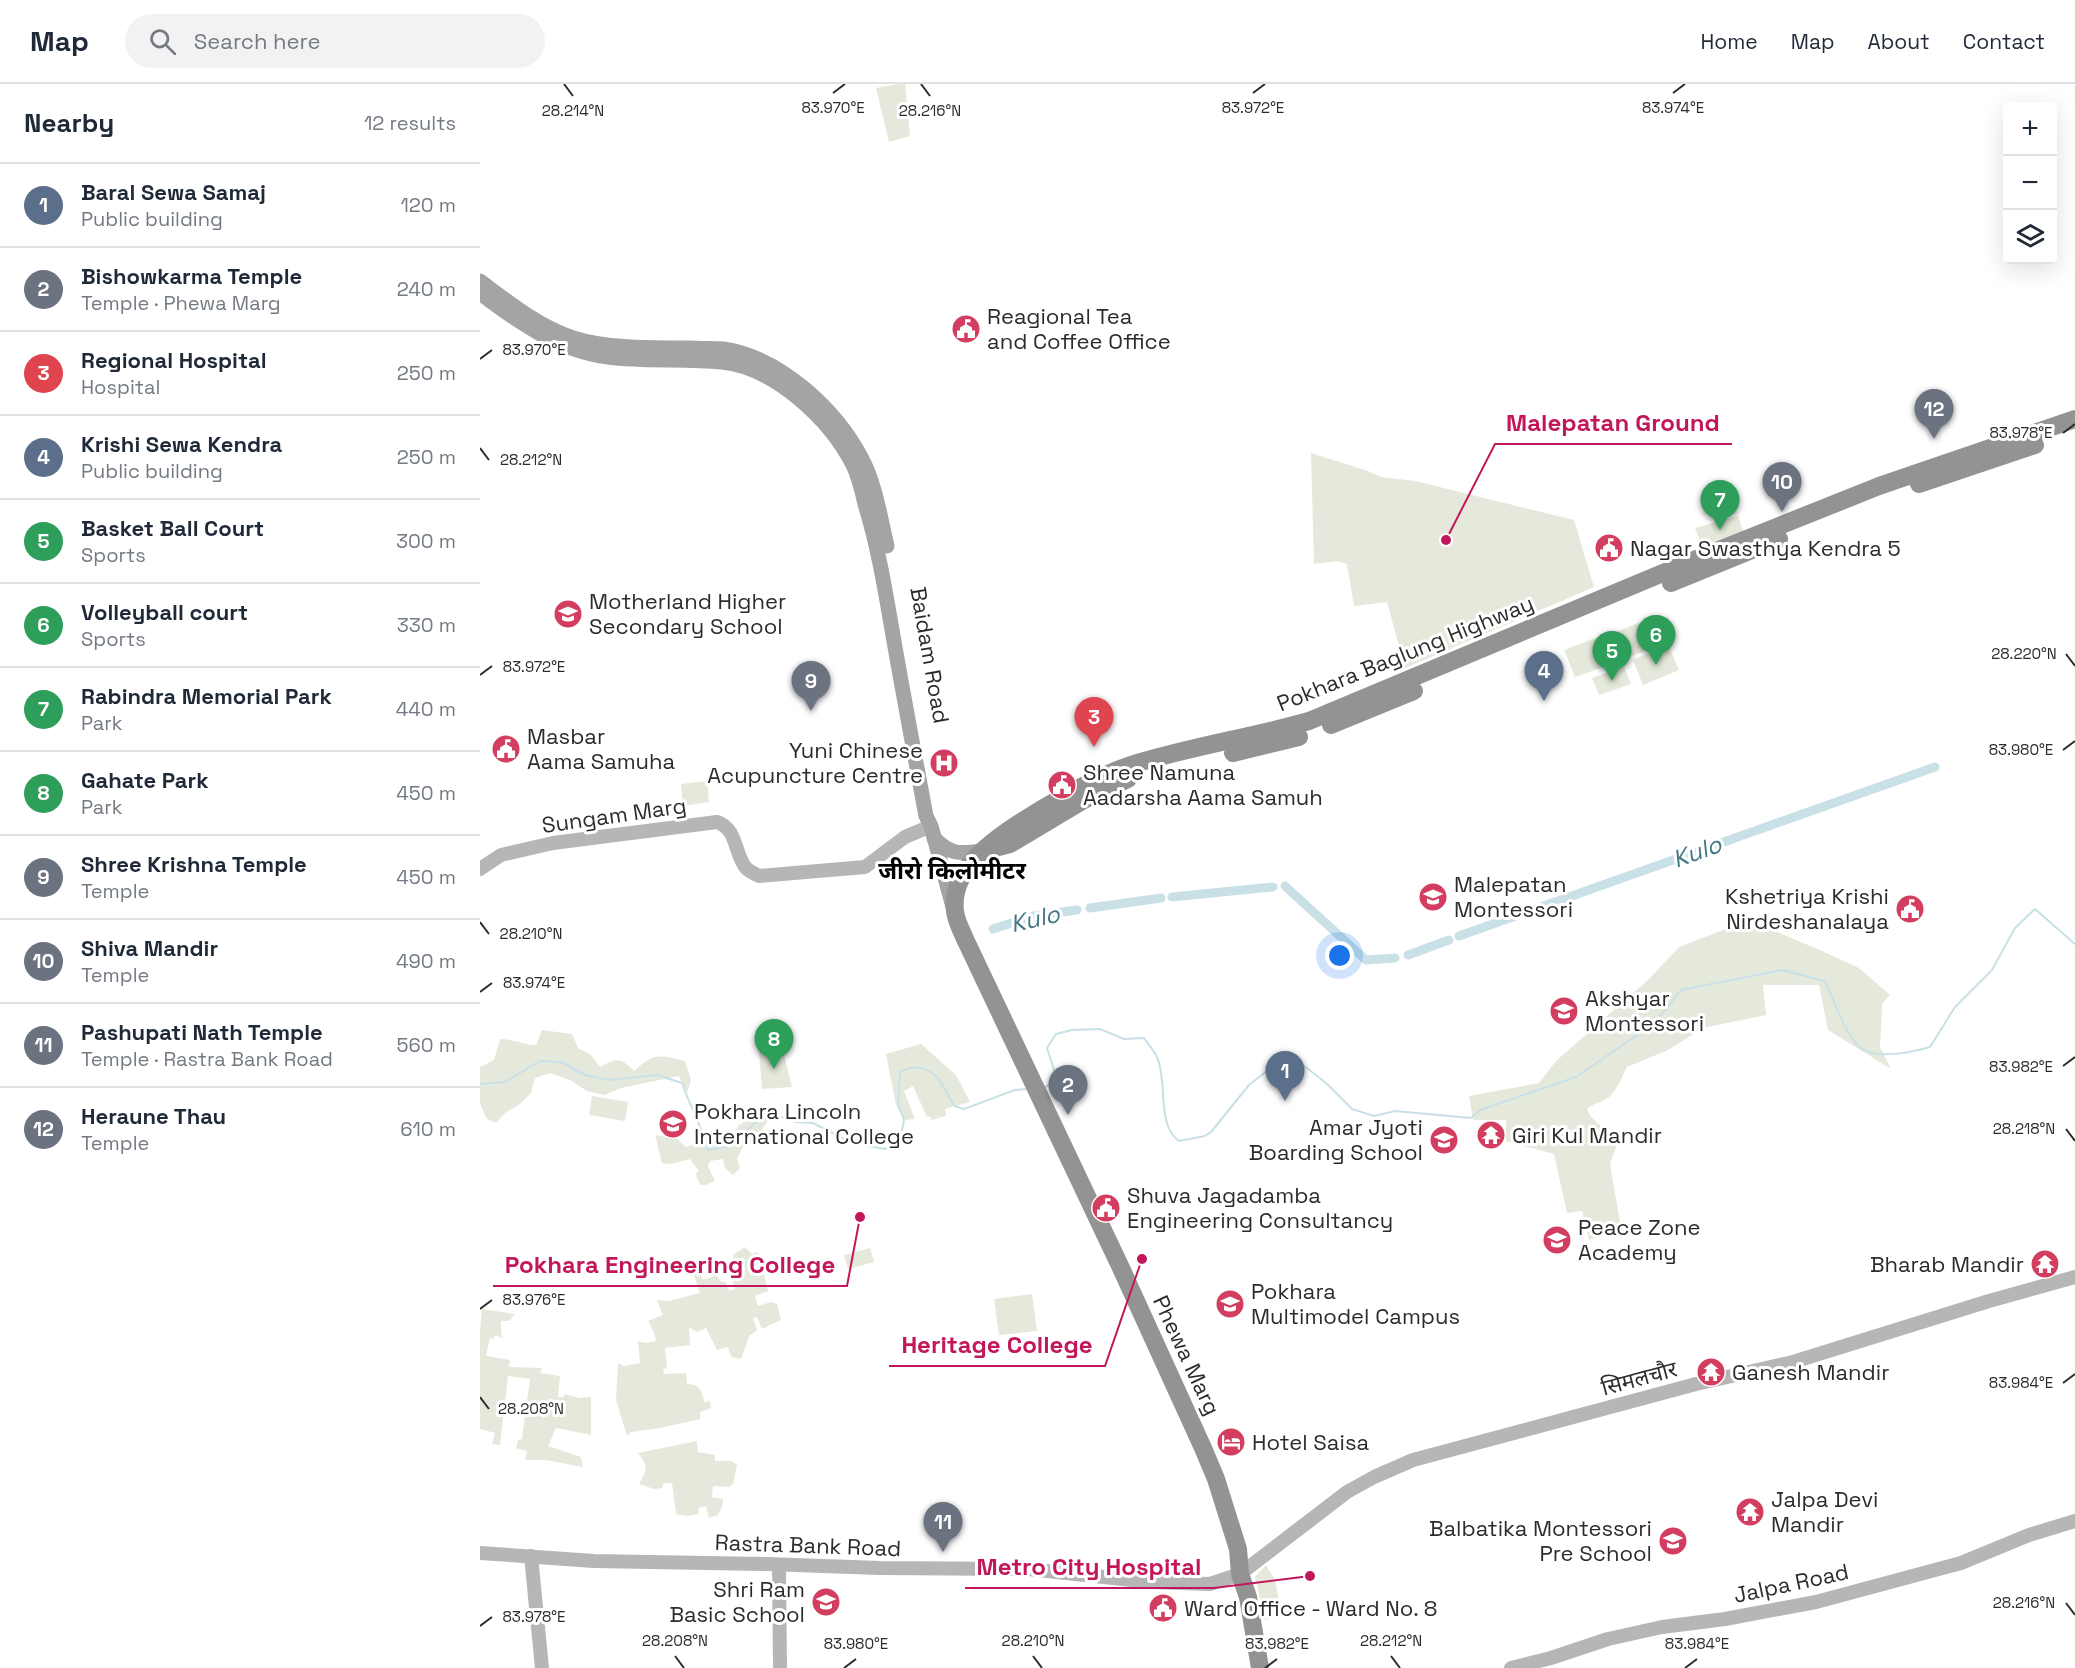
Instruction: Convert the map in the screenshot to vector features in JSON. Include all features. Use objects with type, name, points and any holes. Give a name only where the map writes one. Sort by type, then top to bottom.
[{"type":"highway","name":"Pokhara Baglung Highway","points":[[982,851],[1004,832],[1059,799],[1125,767],[1309,721],[1879,486],[2075,419]]},
{"type":"highway","name":"Pokhara Baglung Highway","points":[[982,851],[1010,844],[1082,801],[1128,779],[1166,767],[1267,746],[1313,733],[1880,497],[2075,431]]},
{"type":"highway","points":[[955,912],[959,884],[968,867],[982,851]]},
{"type":"highway","name":"Phewa Marg","points":[[955,912],[966,941],[1037,1089],[1216,1479],[1238,1549],[1240,1574],[1248,1597],[1260,1668]]},
{"type":"main road","name":"Baidam Road","points":[[480,281],[534,318],[573,338],[606,344],[722,349],[741,353],[794,381],[816,398],[837,420],[862,459],[873,486],[896,590],[909,679],[935,813],[933,832]]},
{"type":"main road","name":"Baidam Road","points":[[480,293],[527,326],[567,347],[588,353],[609,357],[723,362],[747,368],[786,389],[831,432],[853,465],[874,537],[926,816],[933,832]]},
{"type":"main road","name":"Sungam Marg","points":[[480,869],[501,855],[553,843],[717,822],[724,824],[732,834],[746,867],[759,876],[865,867],[905,837],[933,832]]},
{"type":"main road","points":[[933,832],[949,852],[982,851]]},
{"type":"main road","points":[[933,832],[955,912]]},
{"type":"main road","name":"सिमलचौर","points":[[1240,1574],[1347,1492],[1413,1460],[1696,1384],[1804,1359],[1989,1301],[2075,1277]]},
{"type":"main road","name":"Jalpa Road","points":[[1510,1668],[1551,1658],[1608,1639],[1662,1627],[1725,1619],[1816,1602],[1961,1563],[2029,1536],[2075,1521]]},
{"type":"main road","name":"Rastra Bank Road","points":[[480,1553],[594,1561],[891,1569],[1028,1569],[1188,1584],[1210,1584],[1240,1574]]},
{"type":"main road","points":[[531,1556],[542,1668]]},
{"type":"main road","points":[[779,1566],[780,1668]]},
{"type":"shaded area","points":[[905,84],[910,136],[889,142],[876,88]]},
{"type":"shaded area","points":[[1311,453],[1381,477],[1415,481],[1574,520],[1594,587],[1405,668],[1387,602],[1354,606],[1347,564],[1338,561],[1314,564]]},
{"type":"shaded area","points":[[1738,516],[1744,533],[1703,548],[1695,528]]},
{"type":"shaded area","points":[[1659,615],[1670,641],[1629,657],[1618,631]]},
{"type":"shaded area","points":[[1614,631],[1625,659],[1575,677],[1564,650]]},
{"type":"shaded area","points":[[1668,645],[1679,670],[1643,685],[1633,660]]},
{"type":"shaded area","points":[[1624,667],[1631,684],[1599,695],[1592,678]]},
{"type":"shaded area","points":[[707,781],[709,802],[683,806],[681,784]]},
{"type":"shaded area","points":[[1749,920],[1859,968],[1890,995],[1882,1004],[1880,1047],[1891,1069],[1828,1030],[1819,985],[1763,985],[1766,1015],[1703,1028],[1668,1050],[1627,1067],[1613,1093],[1587,1109],[1591,1117],[1611,1135],[1616,1147],[1610,1164],[1621,1228],[1589,1240],[1582,1211],[1567,1213],[1554,1154],[1506,1141],[1506,1120],[1473,1120],[1469,1096],[1539,1083],[1556,1061],[1649,979],[1679,947]]},
{"type":"shaded area","points":[[542,1030],[572,1034],[578,1048],[591,1055],[600,1067],[618,1060],[634,1071],[652,1058],[669,1057],[685,1061],[691,1080],[687,1093],[679,1076],[621,1088],[604,1095],[587,1091],[570,1080],[550,1073],[535,1078],[531,1093],[496,1123],[486,1118],[480,1103],[480,1067],[494,1060],[500,1039],[536,1045]]},
{"type":"shaded area","points":[[921,1044],[956,1075],[970,1102],[945,1109],[946,1116],[931,1120],[930,1116],[927,1117],[913,1086],[904,1091],[915,1119],[904,1120],[896,1105],[886,1054]]},
{"type":"shaded area","points":[[782,1047],[792,1087],[762,1089],[759,1052]]},
{"type":"shaded area","points":[[592,1096],[628,1102],[625,1121],[589,1115]]},
{"type":"shaded area","points":[[749,1111],[768,1120],[754,1142],[744,1145],[737,1158],[740,1168],[733,1175],[725,1168],[723,1159],[710,1161],[708,1167],[715,1181],[701,1185],[696,1173],[699,1171],[690,1159],[670,1164],[662,1163],[655,1135],[677,1139],[686,1147],[714,1137],[732,1135],[743,1123]]},
{"type":"shaded area","points":[[745,1247],[752,1254],[758,1252],[768,1291],[755,1296],[758,1306],[771,1302],[777,1304],[781,1320],[762,1329],[757,1317],[753,1318],[757,1330],[749,1336],[741,1359],[731,1357],[728,1347],[717,1350],[706,1328],[697,1332],[689,1327],[690,1345],[665,1348],[667,1368],[663,1369],[664,1374],[686,1373],[687,1384],[695,1385],[700,1389],[704,1402],[710,1401],[711,1408],[700,1412],[700,1419],[631,1432],[627,1436],[616,1400],[618,1363],[624,1366],[640,1363],[638,1341],[646,1343],[656,1341],[648,1321],[663,1315],[657,1300],[669,1301],[700,1293],[692,1270],[696,1263],[703,1280],[717,1275],[720,1281],[726,1282],[729,1291],[735,1289],[729,1270],[734,1254]]},
{"type":"shaded area","points":[[870,1248],[874,1262],[848,1269],[844,1255]]},
{"type":"shaded area","points":[[1032,1294],[1037,1331],[999,1335],[994,1299]]},
{"type":"shaded area","points":[[482,1309],[515,1314],[509,1321],[501,1321],[503,1338],[495,1335],[494,1339],[490,1338],[486,1356],[510,1360],[509,1367],[542,1368],[540,1373],[560,1376],[558,1397],[563,1397],[565,1394],[580,1398],[591,1397],[591,1435],[556,1428],[548,1446],[581,1457],[583,1467],[546,1460],[525,1460],[527,1451],[516,1448],[518,1440],[522,1439],[530,1379],[508,1376],[500,1445],[492,1444],[495,1433],[480,1429]]},
{"type":"shaded area","points":[[697,1441],[698,1452],[715,1455],[715,1461],[731,1461],[737,1465],[733,1484],[729,1487],[713,1486],[712,1497],[723,1499],[723,1504],[718,1515],[709,1518],[706,1506],[699,1508],[698,1514],[686,1516],[676,1514],[672,1483],[664,1483],[662,1488],[654,1489],[639,1484],[646,1468],[638,1453]]},
{"type":"shaded area","points":[[1266,1565],[1275,1580],[1282,1617],[1265,1620],[1255,1577]]},
{"type":"waterway","name":"Kulo","points":[[1459,936],[1935,767]]},
{"type":"waterway","name":"Kulo","points":[[1285,886],[1366,960],[1395,958]]},
{"type":"waterway","name":"Kulo","points":[[1172,897],[1273,887]]},
{"type":"waterway","name":"Kulo","points":[[1090,908],[1161,898]]},
{"type":"waterway","points":[[1045,1087],[1055,1082],[1056,1076],[1047,1048],[1056,1034],[1072,1030],[1100,1029],[1124,1039],[1144,1038],[1153,1049],[1160,1067],[1167,1124],[1179,1141],[1205,1136],[1211,1132],[1249,1085],[1281,1060],[1303,1065],[1326,1083],[1352,1109],[1374,1116],[1395,1111],[1471,1118],[1480,1110],[1576,1077],[1655,1023],[1681,990],[1782,970],[1825,981],[1845,1026],[1855,1042],[1868,1052],[1895,1054],[1930,1047],[1955,1007],[1992,970],[2015,928],[2035,909],[2075,944]]},
{"type":"waterway","name":"Kulo","points":[[993,929],[1034,916],[1077,910]]},
{"type":"waterway","name":"Kulo","points":[[1408,955],[1449,940]]},
{"type":"waterway","points":[[480,1084],[505,1082],[540,1061],[561,1062],[585,1075],[608,1080],[657,1075],[682,1083],[708,1150],[728,1146],[758,1121],[781,1117],[796,1122],[813,1123],[852,1143],[885,1149],[895,1144],[902,1130],[904,1120],[898,1103],[900,1072],[909,1068],[923,1068],[932,1073],[955,1106],[964,1109],[1015,1090],[1027,1089]]},
{"type":"place","name":"Reagional Tea and Coffee Office","points":[[966,329]]},
{"type":"place","name":"Heraune Thau","points":[[1934,439]]},
{"type":"place","name":"Shiva Mandir","points":[[1782,512]]},
{"type":"place","name":"Rabindra Memorial Park","points":[[1720,530]]},
{"type":"place","name":"Malepatan Ground","points":[[1446,540]]},
{"type":"place","name":"Nagar Swasthya Kendra 5","points":[[1609,548]]},
{"type":"place","name":"Motherland Higher Secondary School","points":[[568,614]]},
{"type":"place","name":"Volleyball court","points":[[1656,665]]},
{"type":"place","name":"Basket Ball Court","points":[[1612,681]]},
{"type":"place","name":"Krishi Sewa Kendra","points":[[1544,701]]},
{"type":"place","name":"Shree Krishna Temple","points":[[811,711]]},
{"type":"place","name":"Regional Hospital","points":[[1094,747]]},
{"type":"place","name":"Masbar Aama Samuha","points":[[506,749]]},
{"type":"place","name":"Yuni Chinese Acupuncture Centre","points":[[944,763]]},
{"type":"place","name":"Shree Namuna Aadarsha Aama Samuh","points":[[1062,785]]},
{"type":"place","name":"Malepatan Montessori","points":[[1433,897]]},
{"type":"place","name":"Kshetriya Krishi Nirdeshanalaya","points":[[1910,909]]},
{"type":"place","name":"Akshyar Montessori","points":[[1564,1011]]},
{"type":"place","name":"Gahate Park","points":[[774,1069]]},
{"type":"place","name":"Baral Sewa Samaj","points":[[1285,1101]]},
{"type":"place","name":"Bishowkarma Temple","points":[[1068,1115]]},
{"type":"place","name":"Pokhara Lincoln International College","points":[[673,1124]]},
{"type":"place","name":"Giri Kul Mandir","points":[[1491,1135]]},
{"type":"place","name":"Amar Jyoti Boarding School","points":[[1444,1140]]},
{"type":"place","name":"Shuva Jagadamba Engineering Consultancy","points":[[1106,1208]]},
{"type":"place","name":"Pokhara Engineering College","points":[[860,1217]]},
{"type":"place","name":"Peace Zone Academy","points":[[1557,1240]]},
{"type":"place","name":"Heritage College","points":[[1142,1259]]},
{"type":"place","name":"Bharab Mandir","points":[[2045,1264]]},
{"type":"place","name":"Pokhara Multimodel Campus","points":[[1230,1304]]},
{"type":"place","name":"Ganesh Mandir","points":[[1711,1372]]},
{"type":"place","name":"Hotel Saisa","points":[[1231,1442]]},
{"type":"place","name":"Jalpa Devi Mandir","points":[[1750,1512]]},
{"type":"place","name":"Balbatika Montessori Pre School","points":[[1673,1541]]},
{"type":"place","name":"Pashupati Nath Temple","points":[[943,1552]]},
{"type":"place","name":"Metro City Hospital","points":[[1310,1576]]},
{"type":"place","name":"Shri Ram Basic School","points":[[826,1602]]},
{"type":"place","name":"Ward Office - Ward No. 8","points":[[1163,1608]]},
{"type":"district","name":"जीरो किलोमीटर","points":[[952,871]]}]
